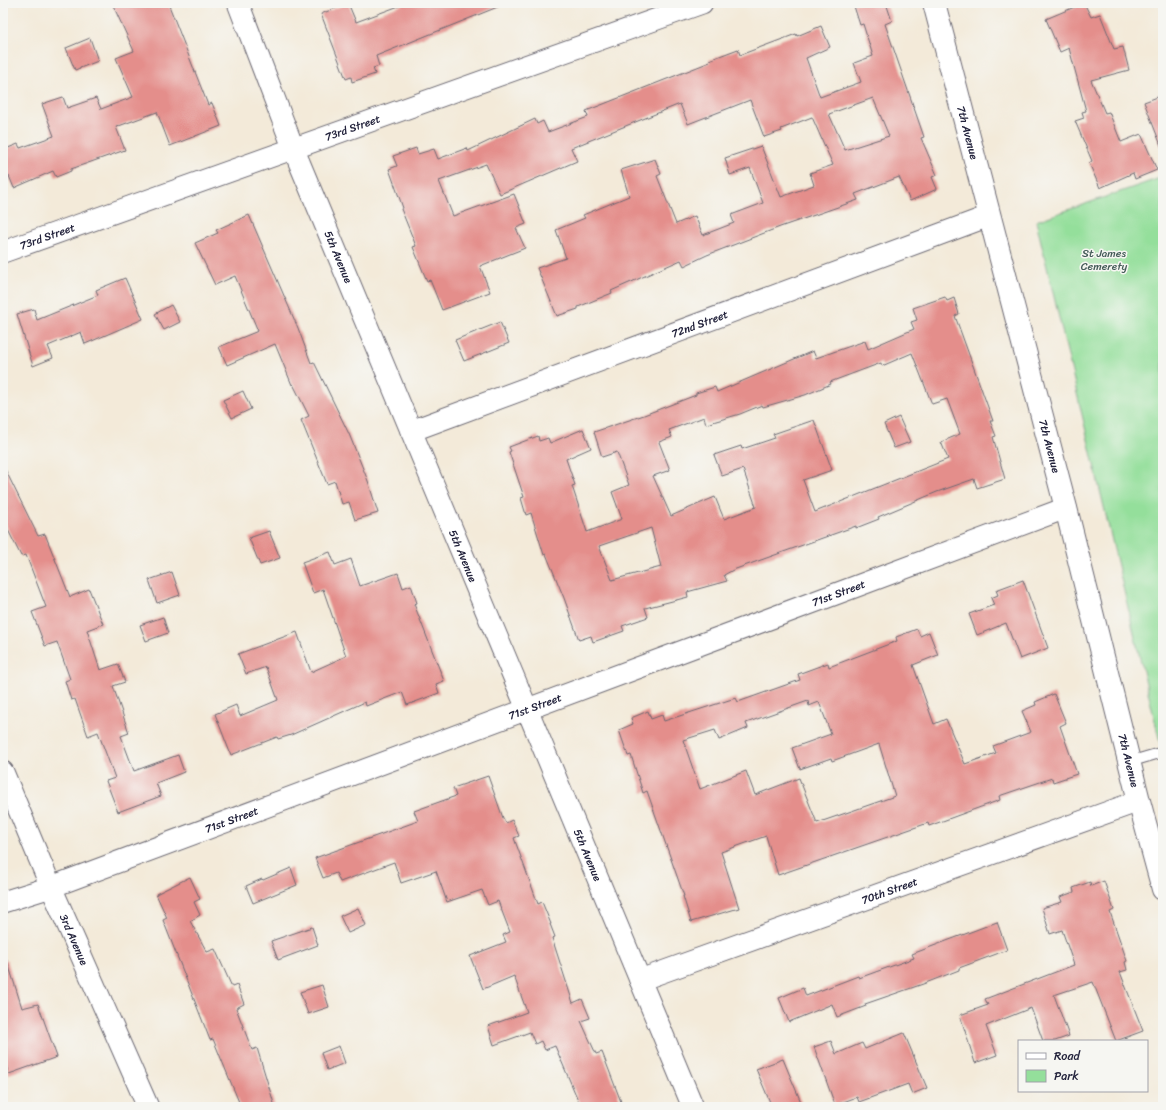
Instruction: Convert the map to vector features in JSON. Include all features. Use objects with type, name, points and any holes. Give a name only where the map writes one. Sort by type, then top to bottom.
[{"type":"street","name":"5th Avenue","points":[[238,3],[294,150],[693,1107]]},
{"type":"street","name":"73rd Street","points":[[3,252],[294,150],[702,3]]},
{"type":"street","name":"7th Avenue","points":[[934,3],[1066,508],[1129,762],[1163,889]]},
{"type":"street","name":"72nd Street","points":[[411,431],[989,216]]},
{"type":"street","name":"71st Street","points":[[3,902],[51,887],[527,711],[1066,508]]},
{"type":"street","name":"3rd Avenue","points":[[3,772],[51,887],[148,1107]]},
{"type":"street","name":"70th Street","points":[[640,980],[1139,801]]},
{"type":"lane","points":[[1129,762],[1163,752]]},
{"type":"green space","name":"St James Cemerety","points":[[1163,177],[1163,755],[1036,221]]},
{"type":"building","points":[[112,3],[168,3],[208,105],[212,103],[221,126],[170,146],[157,112],[116,127],[125,150],[71,169],[71,171],[56,177],[53,171],[14,188],[9,176],[3,178],[3,150],[18,144],[20,148],[54,136],[42,104],[63,97],[67,108],[96,98],[101,109],[133,97],[116,58],[134,51]]},
{"type":"building","points":[[348,3],[356,22],[407,3],[505,4],[376,56],[379,66],[373,68],[375,74],[352,82],[351,77],[346,79],[321,14]]},
{"type":"building","points":[[853,3],[886,3],[892,21],[885,24],[924,137],[921,138],[937,175],[932,177],[937,189],[910,201],[899,177],[855,194],[858,200],[780,227],[707,255],[684,266],[681,260],[611,291],[612,293],[578,307],[578,309],[557,316],[537,268],[566,258],[556,230],[585,218],[583,215],[629,196],[621,170],[655,159],[661,174],[657,176],[676,224],[695,216],[703,235],[734,223],[731,215],[763,203],[750,168],[730,175],[725,158],[761,146],[781,197],[814,185],[810,173],[833,165],[812,117],[781,129],[782,131],[764,137],[750,100],[688,124],[680,104],[571,148],[577,161],[500,194],[486,164],[439,181],[453,216],[514,194],[526,224],[516,228],[525,248],[480,266],[490,292],[442,310],[430,280],[427,281],[413,247],[416,246],[401,209],[403,208],[389,169],[397,166],[393,156],[416,148],[418,154],[434,149],[438,159],[467,148],[468,151],[535,119],[537,124],[543,121],[548,132],[588,117],[586,111],[710,62],[709,60],[738,49],[740,55],[796,34],[797,36],[821,26],[830,47],[806,58],[820,97],[861,82],[854,63],[873,56],[863,24],[860,25]],"holes":[[[873,98],[889,136],[845,150],[829,114]]]},
{"type":"building","points":[[1084,3],[1091,17],[1100,14],[1114,49],[1123,47],[1129,70],[1091,80],[1105,113],[1109,112],[1121,142],[1141,134],[1157,170],[1135,179],[1133,173],[1100,188],[1089,163],[1092,161],[1075,121],[1084,118],[1082,112],[1086,111],[1069,48],[1060,52],[1046,19]]},
{"type":"building","points":[[90,38],[98,61],[75,70],[66,48]]},
{"type":"building","points":[[1163,95],[1163,148],[1162,148],[1144,102]]},
{"type":"building","points":[[249,215],[298,328],[311,363],[314,362],[349,434],[368,481],[378,513],[355,520],[349,502],[342,504],[335,481],[327,484],[301,420],[309,416],[293,384],[292,385],[275,344],[227,365],[219,347],[258,331],[235,276],[215,285],[195,243],[218,233],[216,230]]},
{"type":"building","points":[[125,278],[143,319],[85,344],[81,332],[48,346],[53,358],[33,366],[17,314],[34,309],[37,320],[98,295],[96,290]]},
{"type":"building","points":[[945,297],[947,301],[954,298],[959,314],[955,316],[993,421],[990,421],[996,436],[993,437],[1005,479],[977,488],[974,479],[937,492],[856,528],[856,526],[733,570],[724,575],[727,581],[687,592],[688,597],[645,608],[648,617],[622,626],[624,631],[593,642],[591,636],[579,640],[546,554],[544,555],[531,513],[526,515],[521,498],[524,497],[509,452],[511,451],[509,447],[538,436],[539,441],[548,438],[550,443],[583,429],[591,448],[566,459],[575,485],[572,486],[587,532],[622,519],[612,492],[629,485],[617,452],[602,457],[594,432],[644,415],[696,395],[696,393],[715,387],[717,392],[813,351],[816,358],[865,341],[868,349],[914,329],[911,322],[917,320],[913,308]],"holes":[[[912,353],[932,404],[947,399],[960,434],[941,442],[948,459],[815,512],[803,480],[832,470],[814,420],[773,434],[775,438],[742,449],[741,446],[714,455],[722,476],[743,469],[756,507],[724,519],[715,497],[671,516],[653,476],[670,470],[659,442],[672,437],[669,430],[704,417],[706,424],[740,414],[762,405],[763,407],[805,395],[831,384],[830,382],[881,363],[882,366]],[[651,528],[661,567],[612,580],[599,546]]]},
{"type":"building","points":[[171,305],[180,322],[164,330],[155,314]]},
{"type":"building","points":[[500,322],[509,343],[464,361],[455,340]]},
{"type":"building","points":[[243,391],[251,409],[232,418],[223,400]]},
{"type":"building","points":[[899,417],[910,442],[894,448],[884,424]]},
{"type":"building","points":[[3,465],[38,536],[45,534],[70,597],[89,589],[103,624],[87,630],[100,670],[118,664],[125,682],[113,686],[129,733],[121,736],[134,771],[178,755],[184,772],[156,783],[161,796],[118,812],[106,781],[115,778],[98,732],[88,736],[75,699],[71,700],[65,681],[70,679],[57,642],[45,646],[32,612],[46,607],[26,555],[21,556],[3,520]]},
{"type":"building","points":[[269,531],[280,558],[260,565],[249,538]]},
{"type":"building","points":[[330,552],[335,565],[351,559],[360,586],[398,573],[403,588],[411,585],[417,603],[414,604],[444,681],[436,684],[439,693],[407,705],[402,692],[366,706],[365,702],[291,735],[278,739],[277,737],[231,755],[215,714],[236,705],[240,716],[278,700],[266,667],[246,674],[238,654],[297,632],[311,672],[346,656],[323,589],[313,593],[302,562]]},
{"type":"building","points":[[172,572],[180,595],[157,603],[149,580]]},
{"type":"building","points":[[1023,580],[1048,648],[1020,659],[1006,623],[977,635],[969,614],[994,605],[991,598],[998,595],[996,590]]},
{"type":"building","points":[[163,617],[168,633],[146,641],[140,625]]},
{"type":"building","points":[[917,629],[920,636],[929,632],[938,655],[913,665],[934,724],[946,719],[965,764],[996,753],[993,746],[1031,732],[1022,711],[1036,705],[1035,702],[1054,694],[1066,723],[1060,726],[1077,774],[1053,782],[1052,778],[999,796],[1000,800],[929,826],[928,823],[778,875],[766,836],[721,852],[739,908],[691,922],[684,896],[647,791],[643,793],[631,755],[628,756],[619,730],[633,724],[631,718],[648,711],[651,719],[662,715],[664,721],[736,698],[738,702],[800,680],[798,674],[828,663],[829,667],[897,641],[896,637]],"holes":[[[808,701],[809,706],[819,702],[831,734],[792,748],[800,769],[831,758],[832,761],[879,744],[895,796],[817,823],[799,778],[755,795],[746,771],[700,789],[683,740],[715,730],[719,740],[748,728],[746,723]]]},
{"type":"building","points":[[488,776],[503,818],[506,823],[512,820],[519,836],[514,838],[538,904],[542,902],[551,924],[555,937],[552,938],[573,1003],[582,999],[590,1018],[581,1021],[596,1054],[602,1052],[623,1107],[581,1107],[555,1046],[545,1050],[541,1041],[535,1044],[530,1032],[494,1045],[488,1026],[527,1012],[514,976],[483,989],[470,956],[506,942],[503,935],[510,932],[498,901],[488,905],[482,890],[447,902],[436,871],[401,883],[394,862],[340,882],[336,873],[323,878],[315,858],[418,821],[414,811],[456,796],[453,788]]},
{"type":"building","points":[[291,868],[297,885],[253,903],[246,886]]},
{"type":"building","points":[[190,877],[200,899],[194,902],[200,915],[190,921],[207,952],[215,949],[232,987],[237,985],[244,1004],[236,1008],[252,1050],[257,1048],[275,1107],[241,1107],[213,1039],[210,1040],[163,920],[167,918],[156,894]]},
{"type":"building","points":[[1104,881],[1114,910],[1110,912],[1127,961],[1125,962],[1127,970],[1120,972],[1143,1031],[1116,1040],[1093,982],[1054,995],[1069,1036],[1058,1040],[1043,1040],[1031,1008],[986,1026],[997,1055],[975,1063],[960,1015],[988,1005],[985,999],[1074,965],[1062,930],[1050,934],[1042,908],[1062,902],[1060,897],[1074,892],[1073,888],[1090,882],[1091,886]]},
{"type":"building","points":[[358,908],[366,925],[348,933],[340,916]]},
{"type":"building","points":[[997,922],[1007,950],[959,968],[959,970],[923,984],[865,1004],[866,1006],[837,1017],[832,1004],[789,1022],[779,998],[803,988],[806,996],[858,976],[859,978],[914,958],[912,954]]},
{"type":"building","points":[[312,927],[318,945],[278,960],[271,941]]},
{"type":"building","points":[[7,960],[22,1008],[38,1004],[57,1057],[9,1074],[3,1057],[3,961]]},
{"type":"building","points":[[322,985],[329,1007],[308,1014],[300,992]]},
{"type":"building","points":[[904,1033],[927,1088],[912,1094],[908,1084],[859,1102],[857,1097],[835,1105],[814,1047],[831,1041],[836,1054],[862,1043],[865,1049]]},
{"type":"building","points":[[339,1046],[345,1063],[327,1070],[321,1053]]},
{"type":"building","points":[[783,1059],[803,1107],[772,1107],[756,1069]]}]
